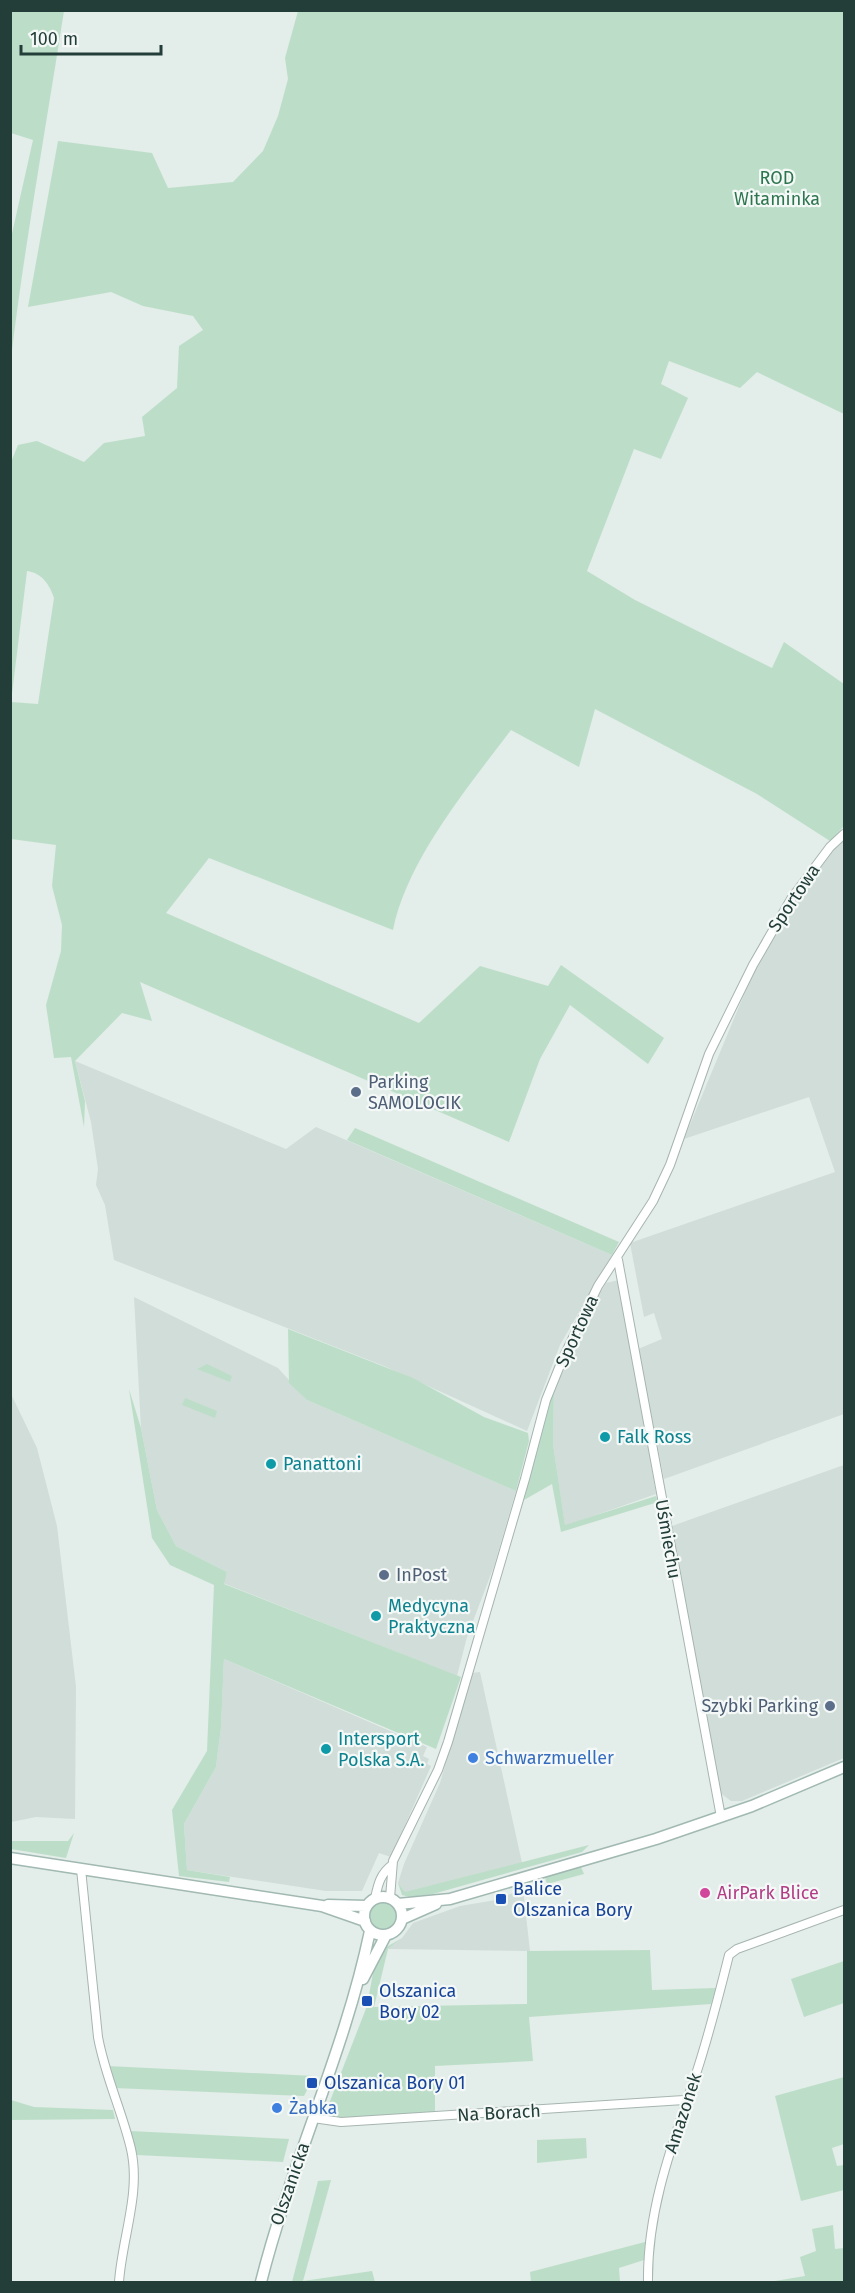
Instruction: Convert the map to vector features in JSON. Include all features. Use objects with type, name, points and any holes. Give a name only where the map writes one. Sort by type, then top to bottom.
[{"type":"main road","points":[[322,1906],[386,1935],[397,1929],[402,1919],[442,1901],[721,1817],[844,1767]]},
{"type":"main road","points":[[10,1858],[322,1906],[394,1901],[442,1901]]},
{"type":"main road","points":[[394,1901],[402,1919]]},
{"type":"main road","points":[[368,1926],[370,1902]]},
{"type":"main road","name":"Olszanicka","points":[[359,1984],[368,1926]]},
{"type":"main road","name":"Olszanicka","points":[[261,2283],[278,2218],[359,1984],[386,1935]]},
{"type":"street","name":"Sportowa","points":[[394,1901],[392,1866],[438,1770],[448,1742],[546,1400],[598,1286],[618,1260],[653,1201],[670,1164],[709,1054],[753,965],[795,893],[830,847],[844,834]]},
{"type":"street","name":"Uśmiechu","points":[[618,1260],[721,1817]]},
{"type":"street","name":"Sportowa","points":[[370,1902],[385,1870],[392,1866]]},
{"type":"street","points":[[81,1869],[92,2001],[102,2064],[131,2149],[133,2167],[133,2195],[119,2283]]},
{"type":"street","name":"Amazonek","points":[[648,2283],[651,2234],[660,2182],[684,2100],[703,2051],[729,1955],[737,1948],[844,1910]]},
{"type":"street","name":"Na Borach","points":[[313,2118],[340,2122],[684,2100]]},
{"type":"shaded area","points":[[844,836],[844,1414],[664,1479],[638,1349],[662,1339],[654,1313],[644,1317],[630,1243],[835,1172],[809,1097],[684,1139],[755,968],[799,892]]},
{"type":"shaded area","points":[[75,1061],[286,1149],[316,1127],[612,1255],[560,1345],[527,1431],[384,1366],[114,1260],[105,1205],[96,1185],[98,1169],[91,1122]]},
{"type":"shaded area","points":[[619,1280],[656,1494],[565,1526],[553,1444],[554,1388],[586,1330],[593,1315],[590,1310],[606,1283]]},
{"type":"shaded area","points":[[134,1297],[278,1368],[307,1400],[516,1491],[494,1566],[467,1637],[457,1676],[223,1583],[227,1572],[176,1546],[157,1510],[141,1428]]},
{"type":"shaded area","points":[[11,1394],[37,1448],[57,1526],[76,1687],[75,1819],[36,1817],[11,1822]]},
{"type":"shaded area","points":[[844,1465],[844,1758],[742,1801],[731,1801],[719,1792],[672,1526]]},
{"type":"shaded area","points":[[224,1659],[427,1747],[423,1756],[429,1759],[427,1764],[431,1766],[391,1857],[379,1853],[362,1891],[326,1891],[187,1870],[184,1824],[216,1767],[221,1728]]},
{"type":"shaded area","name":"Schwarzmueller","points":[[480,1672],[522,1863],[405,1893],[398,1883],[404,1864],[440,1783],[472,1673]]},
{"type":"shaded area","points":[[523,1889],[530,1951],[388,1949],[402,1938],[413,1923],[460,1906],[496,1900]]},
{"type":"green space","points":[[11,10],[64,11],[29,228],[11,358],[11,238],[33,140],[11,133]]},
{"type":"green space","name":"ROD Witaminka","points":[[298,11],[844,11],[844,414],[757,372],[740,388],[669,361],[661,384],[688,398],[661,459],[634,449],[587,571],[635,600],[772,668],[784,642],[844,684],[844,826],[830,841],[757,794],[595,709],[579,767],[511,730],[458,800],[425,851],[400,904],[393,930],[209,858],[166,913],[419,1023],[480,966],[548,986],[561,965],[664,1038],[648,1064],[570,1005],[540,1059],[509,1142],[140,982],[152,1021],[122,1013],[75,1061],[85,1101],[84,1127],[71,1057],[54,1058],[46,1005],[61,951],[62,925],[52,886],[56,845],[11,839],[11,702],[11,462],[18,445],[37,441],[84,462],[104,443],[145,436],[142,417],[177,388],[179,346],[203,330],[193,316],[143,306],[111,292],[28,307],[58,141],[152,153],[168,188],[233,182],[263,151],[278,116],[288,79],[285,58]],"holes":[[[27,571],[45,580],[54,598],[38,704],[11,702]]]},
{"type":"green space","points":[[355,1128],[619,1242],[612,1255],[347,1140]]},
{"type":"green space","points":[[288,1329],[413,1378],[484,1417],[528,1433],[529,1441],[516,1491],[307,1400],[289,1383]]},
{"type":"green space","points":[[207,1364],[232,1376],[230,1382],[197,1369]]},
{"type":"green space","points":[[554,1388],[553,1444],[565,1525],[656,1496],[658,1502],[561,1532],[552,1484],[524,1500]]},
{"type":"green space","points":[[129,1389],[141,1428],[157,1510],[176,1546],[227,1572],[224,1584],[461,1677],[436,1749],[224,1659],[221,1728],[216,1767],[184,1824],[187,1870],[230,1877],[229,1882],[179,1876],[172,1810],[207,1751],[214,1585],[170,1565],[152,1538]]},
{"type":"green space","points":[[185,1398],[217,1411],[215,1418],[182,1405]]},
{"type":"green space","points":[[74,1833],[66,1858],[11,1849],[11,1841],[68,1841]]},
{"type":"green space","points":[[589,1845],[582,1852],[433,1894],[410,1897],[402,1895],[398,1883],[405,1892]]},
{"type":"green space","points":[[581,1867],[584,1874],[547,1884],[545,1877]]},
{"type":"green space","points":[[384,1902],[394,1906],[398,1916],[394,1926],[384,1930],[374,1926],[370,1916],[374,1906]]},
{"type":"green space","points":[[402,1938],[388,1949],[374,2007],[527,2004],[527,1951],[650,1950],[652,1990],[716,1988],[711,2004],[529,2017],[533,2061],[435,2066],[435,2113],[331,2119],[325,2114],[367,2006],[373,1973],[383,1949]]},
{"type":"green space","points":[[844,1961],[844,2003],[804,2017],[791,1979]]},
{"type":"green space","points":[[107,2066],[314,2076],[304,2096],[114,2088]]},
{"type":"green space","points":[[844,2077],[844,2144],[832,2148],[837,2166],[844,2165],[844,2190],[801,2201],[775,2096]]},
{"type":"green space","points":[[11,2100],[34,2107],[113,2110],[115,2119],[11,2120]]},
{"type":"green space","points":[[130,2131],[289,2139],[283,2162],[137,2155]]},
{"type":"green space","points":[[586,2138],[587,2158],[537,2163],[537,2140]]},
{"type":"green space","points":[[331,2180],[303,2281],[372,2271],[375,2282],[292,2282],[318,2181]]},
{"type":"green space","points":[[833,2225],[835,2249],[844,2248],[844,2282],[769,2282],[805,2276],[800,2257],[816,2251],[812,2229]]},
{"type":"green space","points":[[645,2242],[644,2260],[619,2268],[620,2282],[531,2282],[530,2272]]},
{"type":"place","name":"Parking SAMOLOCIK","points":[[356,1092]]},
{"type":"place","name":"Falk Ross","points":[[605,1437]]},
{"type":"place","name":"Panattoni","points":[[271,1464]]},
{"type":"place","name":"InPost","points":[[384,1575]]},
{"type":"place","name":"Medycyna Praktyczna","points":[[376,1616]]},
{"type":"place","name":"Szybki Parking","points":[[830,1706]]},
{"type":"place","name":"Intersport Polska S.A.","points":[[326,1749]]},
{"type":"place","name":"Schwarzmueller","points":[[473,1758]]},
{"type":"place","name":"AirPark Blice","points":[[705,1893]]},
{"type":"place","name":"Balice Olszanica Bory","points":[[501,1899]]},
{"type":"place","name":"Olszanica Bory 02","points":[[367,2001]]},
{"type":"place","name":"Olszanica Bory 01","points":[[312,2083]]},
{"type":"place","name":"Żabka","points":[[277,2108]]}]
